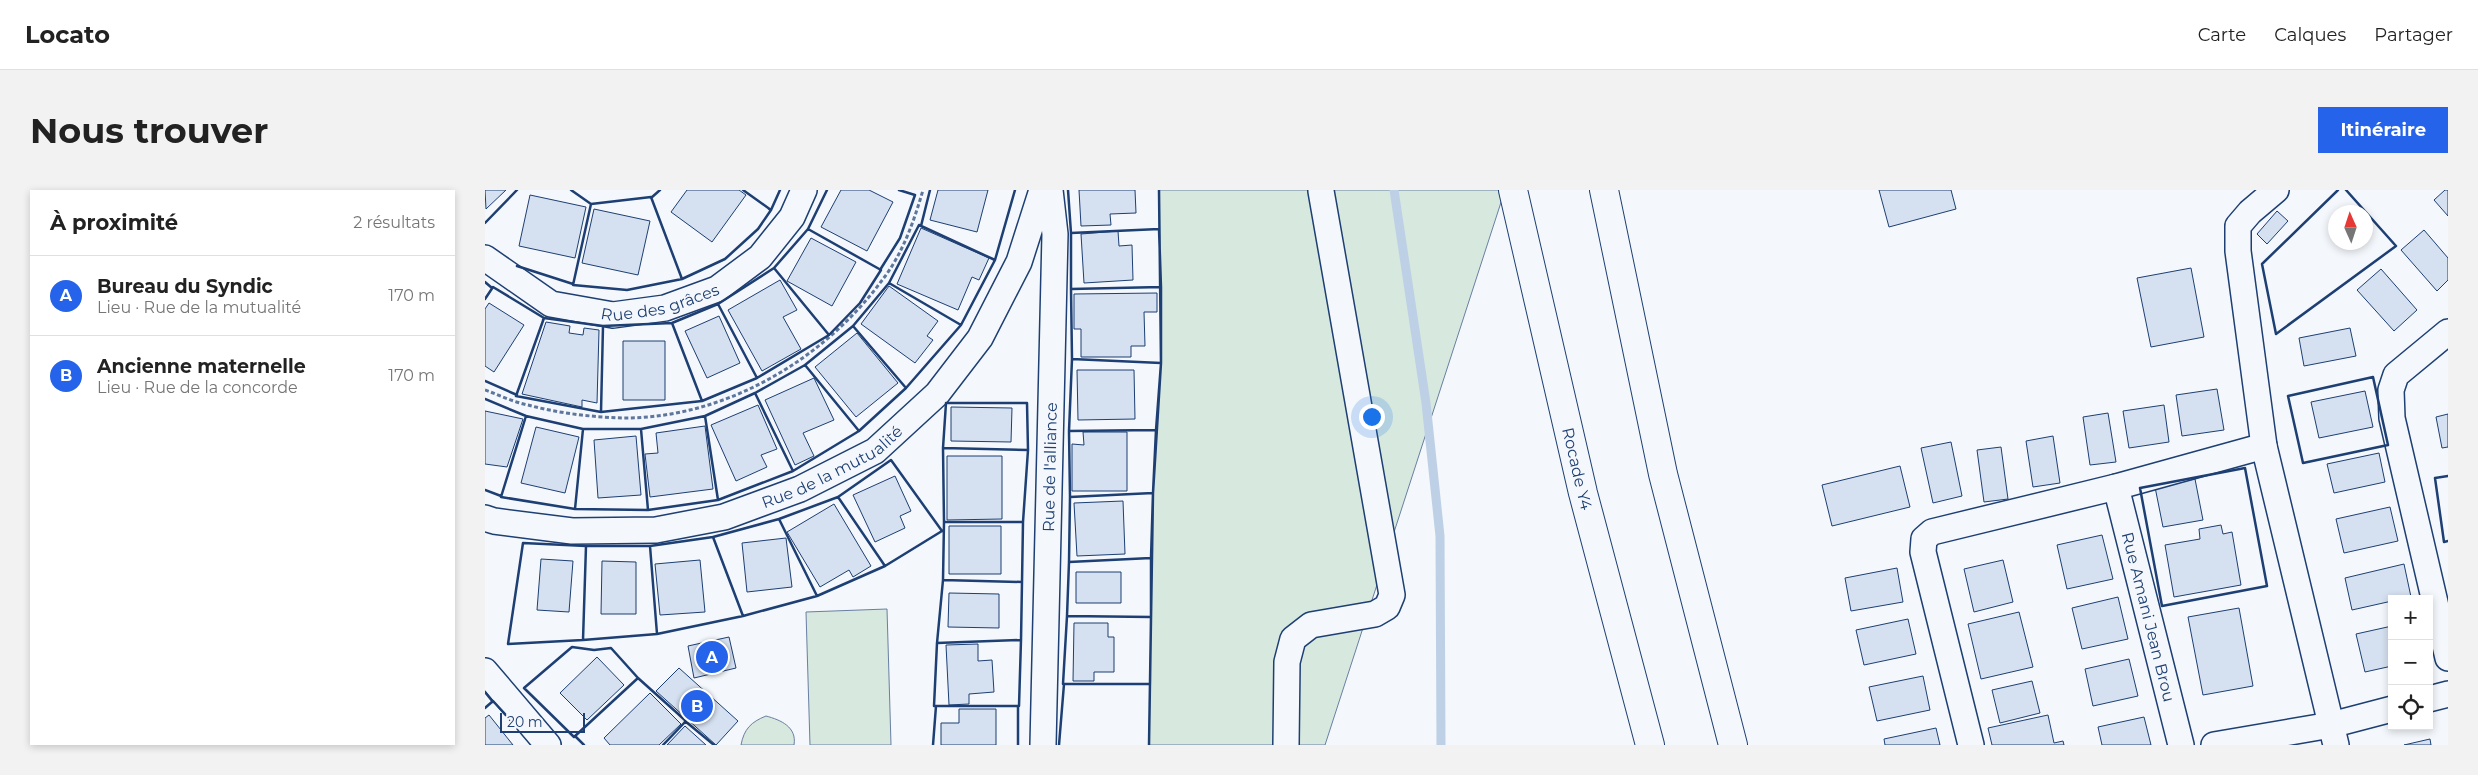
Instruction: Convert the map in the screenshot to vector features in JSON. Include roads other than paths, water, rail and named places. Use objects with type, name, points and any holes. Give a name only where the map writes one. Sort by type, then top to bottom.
[{"type":"highway","name":"Rocade Y4","points":[[1513,190],[1583,493],[1650,745]]},
{"type":"highway","points":[[1604,190],[1663,474],[1733,745]]},
{"type":"street","name":"Rue des grâces","points":[[485,258],[551,304],[613,315],[665,308],[717,289],[761,256],[792,217],[804,190]]},
{"type":"street","name":"Rue de la mutualité","points":[[485,518],[494,521],[572,531],[656,530],[724,517],[800,489],[875,450],[937,394],[980,338],[1019,262],[1042,190]]},
{"type":"street","name":"Rue de l'alliance","points":[[1043,745],[1055,244],[1050,190]]},
{"type":"street","points":[[2276,190],[2250,212],[2238,226],[2238,251],[2265,446],[2333,735]]},
{"type":"street","points":[[1286,745],[1287,662],[1293,639],[1311,625],[1375,614],[1387,607],[1392,595],[1321,191]]},
{"type":"street","points":[[2448,332],[2396,375],[2391,390],[2392,418],[2448,658]]},
{"type":"street","points":[[1971,745],[1923,552],[1924,539],[1932,532],[2116,487],[2265,446]]},
{"type":"street","name":"Rue Amani Jean Brou","points":[[2116,487],[2181,745]]},
{"type":"street","points":[[485,671],[548,745]]},
{"type":"street","points":[[2433,698],[2448,694]]},
{"type":"street","points":[[2214,745],[2333,735],[2388,711]]},
{"type":"waterway","points":[[1394,190],[1426,403],[1440,536],[1441,745]]},
{"type":"place","name":"Bureau du Syndic","points":[[712,657]]},
{"type":"place","name":"Ancienne maternelle","points":[[697,706]]}]
